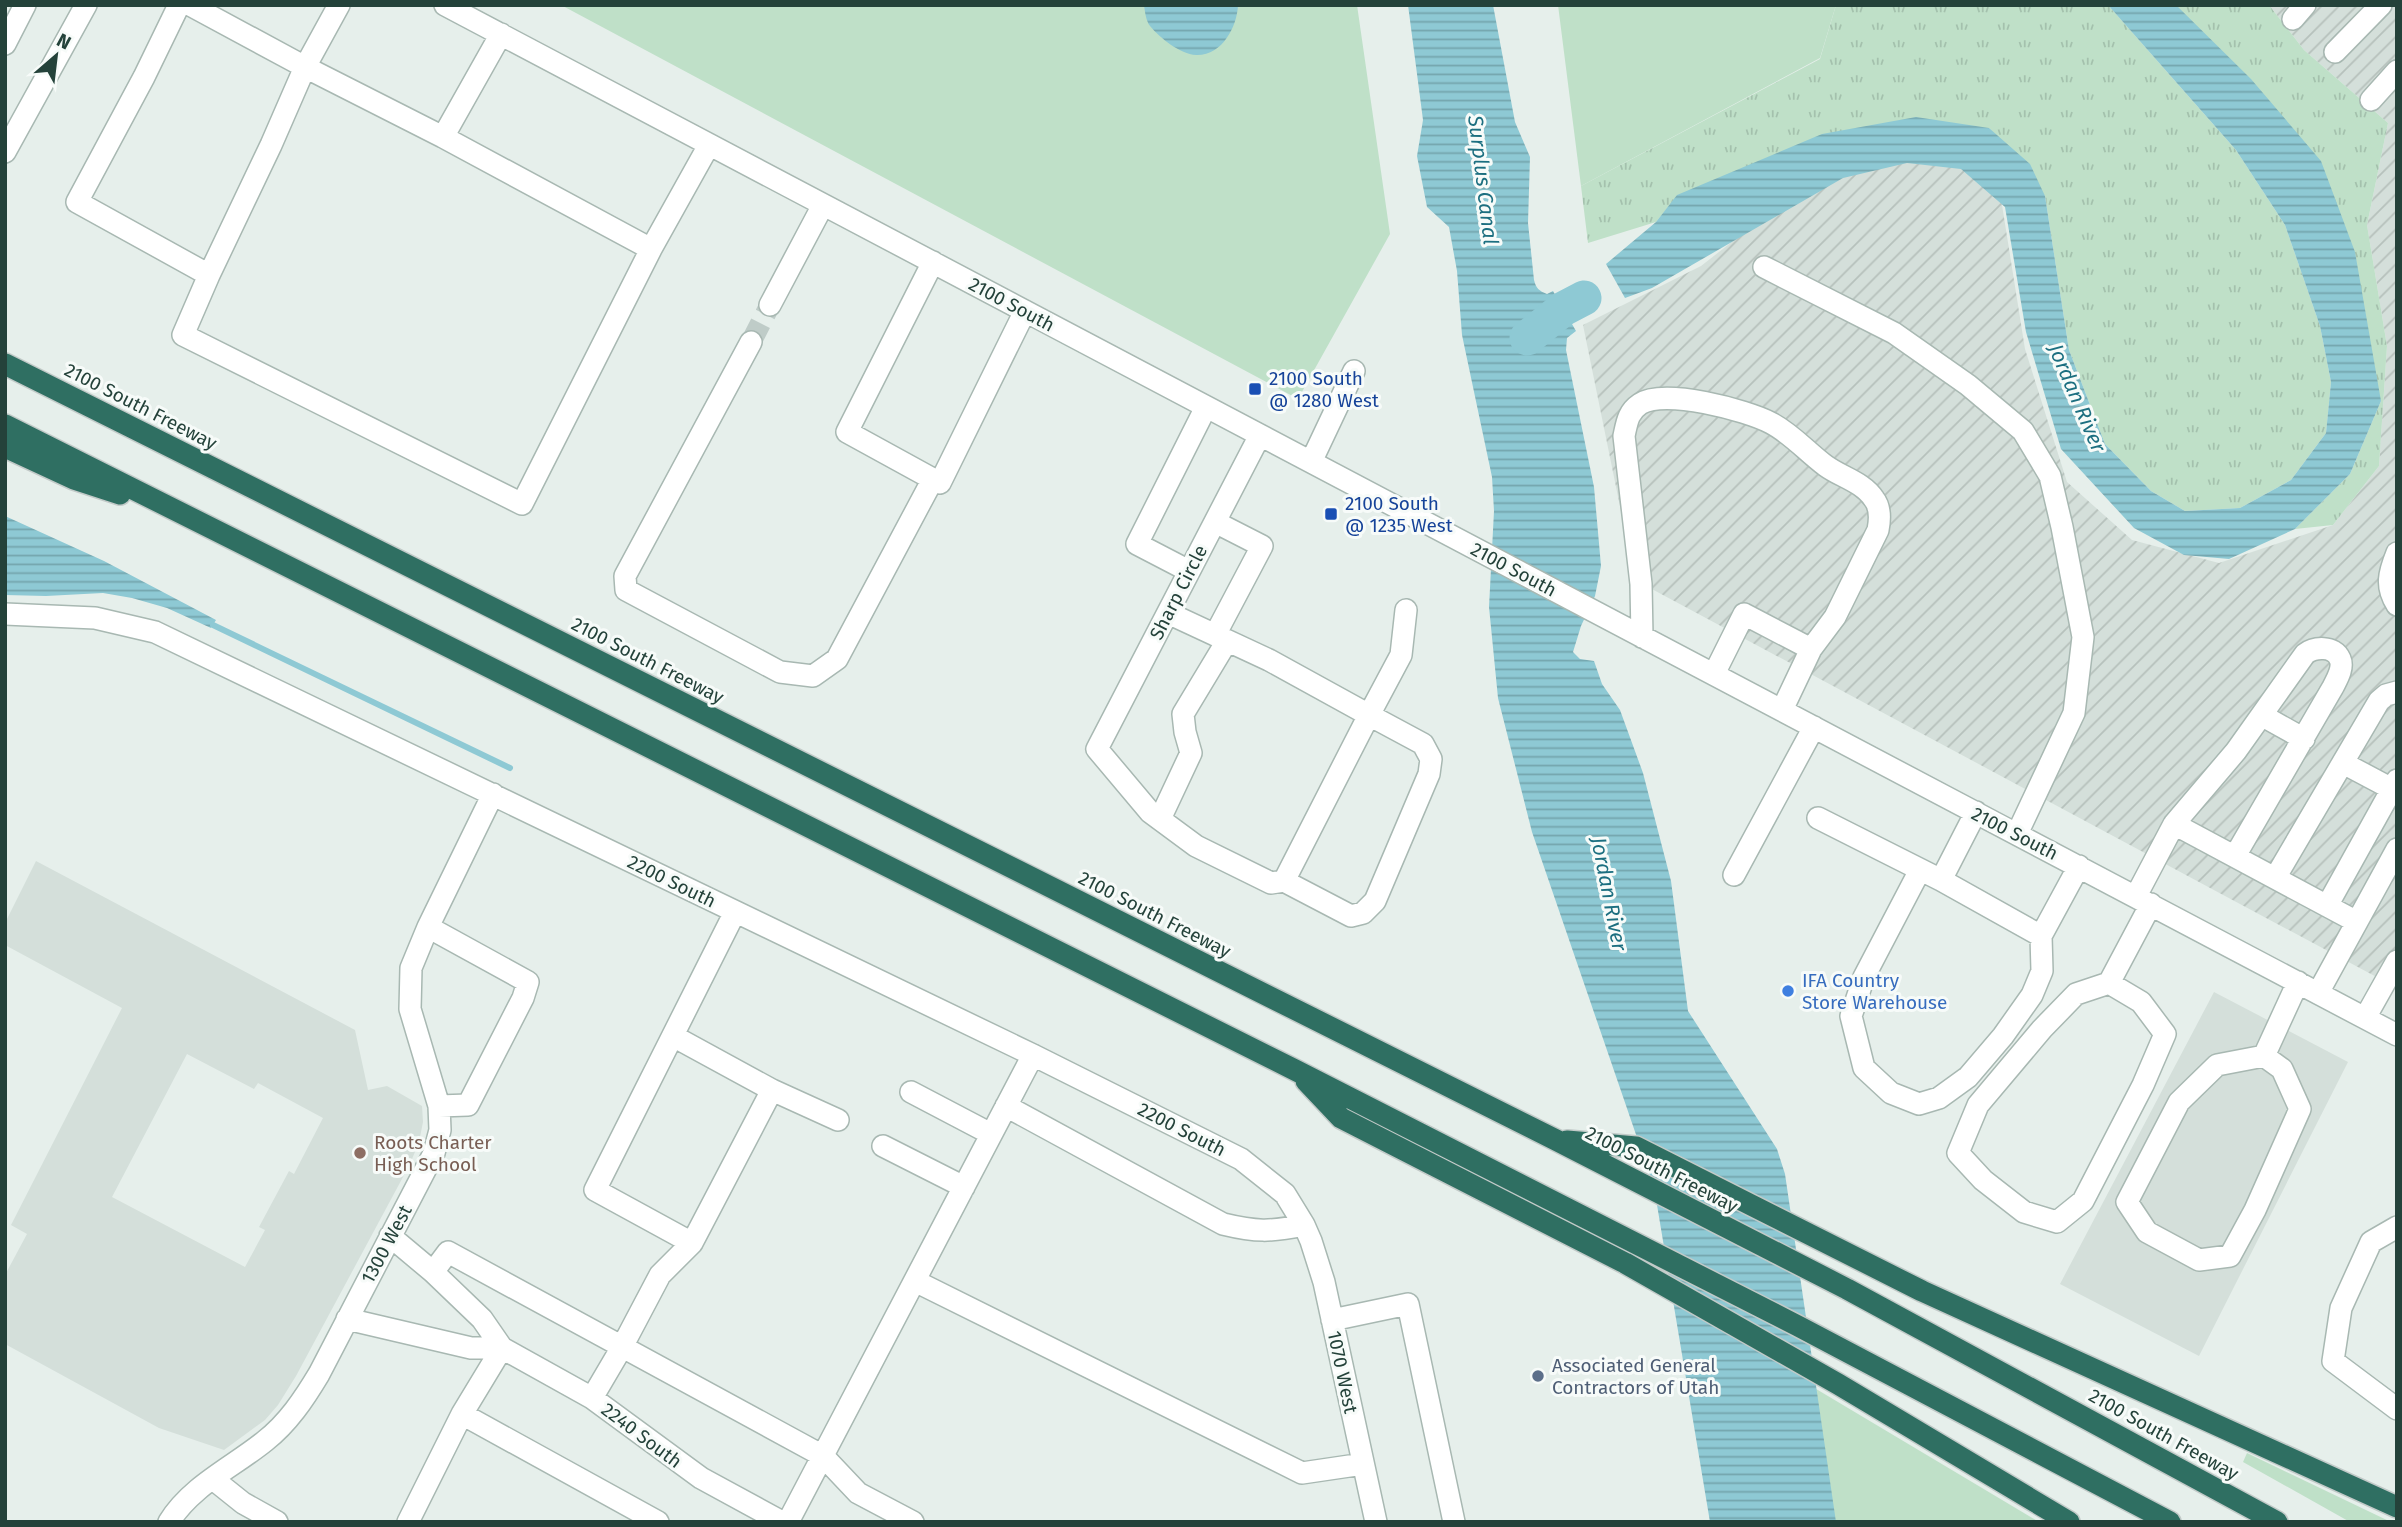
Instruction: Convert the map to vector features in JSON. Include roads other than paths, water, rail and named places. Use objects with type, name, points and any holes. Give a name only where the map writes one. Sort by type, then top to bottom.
[{"type":"highway","name":"2100 South Freeway","points":[[5,363],[1556,1140],[1847,1289],[2277,1522]]},
{"type":"highway","points":[[5,425],[1613,1231],[2169,1522]]},
{"type":"highway","points":[[5,447],[74,479],[191,517]]},
{"type":"highway","points":[[1293,1069],[1341,1118],[1625,1263],[1838,1384],[2069,1522]]},
{"type":"highway","points":[[1556,1140],[1636,1147],[1835,1248],[2040,1346],[2397,1507]]},
{"type":"street","points":[[5,44],[25,5]]},
{"type":"street","points":[[5,152],[86,5]]},
{"type":"street","points":[[178,5],[144,79],[76,202],[209,275]]},
{"type":"street","points":[[190,5],[651,249]]},
{"type":"street","points":[[339,5],[305,67],[183,335],[522,504],[651,249],[709,145]]},
{"type":"street","name":"2100 South","points":[[445,5],[2397,1035]]},
{"type":"street","points":[[2335,52],[2381,5]]},
{"type":"street","points":[[443,137],[500,34]]},
{"type":"street","points":[[2371,100],[2397,71]]},
{"type":"street","points":[[770,305],[823,205]]},
{"type":"street","points":[[933,262],[847,432],[933,480],[940,483],[1025,311]]},
{"type":"street","points":[[1764,267],[1894,333],[1968,385],[2023,431],[2050,476],[2063,527],[2083,637],[2074,713],[2017,834]]},
{"type":"street","points":[[751,342],[625,576],[626,590],[780,672],[813,676],[837,659],[933,480]]},
{"type":"street","points":[[1311,462],[1354,371]]},
{"type":"street","points":[[1642,637],[1642,584],[1624,436],[1629,414],[1643,402],[1672,399],[1709,402],[1770,422],[1803,444],[1826,466],[1858,484],[1875,499],[1880,515],[1878,530],[1835,617],[1811,649],[1782,710]]},
{"type":"street","points":[[1189,571],[1137,544],[1206,407]]},
{"type":"street","name":"Sharp Circle","points":[[1160,819],[1150,812],[1097,749],[1260,435]]},
{"type":"street","points":[[1168,612],[1221,638],[1269,660],[1423,744],[1431,760],[1429,774],[1375,901],[1363,913],[1351,916],[1284,881],[1272,883],[1206,851],[1160,819],[1191,754],[1185,732],[1184,714],[1221,638],[1262,546],[1215,522]]},
{"type":"street","points":[[2397,553],[2388,584],[2390,595],[2397,605]]},
{"type":"street","points":[[1284,881],[1401,654],[1406,610]]},
{"type":"street","name":"2200 South","points":[[5,614],[95,618],[155,632],[1033,1055],[1241,1159],[1284,1195],[1304,1225]]},
{"type":"street","points":[[1714,674],[1744,614],[1811,649]]},
{"type":"street","points":[[2109,983],[2141,1002],[2165,1034],[2143,1085],[2083,1201],[2057,1222],[2024,1212],[1983,1180],[1958,1153],[1978,1105],[2042,1029],[2076,994],[2109,983],[2175,824],[2228,762],[2305,654],[2312,648],[2334,652],[2340,659],[2341,670],[2235,856]]},
{"type":"street","points":[[2276,878],[2379,701],[2386,695],[2397,692]]},
{"type":"street","points":[[2263,716],[2304,739]]},
{"type":"street","points":[[1734,875],[1814,727]]},
{"type":"street","points":[[2327,906],[2394,784],[2343,763]]},
{"type":"street","name":"1300 West","points":[[169,1522],[193,1494],[282,1427],[299,1406],[319,1374],[434,1153],[440,1130],[439,1106],[410,1009],[411,968],[428,927],[493,794]]},
{"type":"street","points":[[1941,880],[1976,812]]},
{"type":"street","points":[[1818,818],[1941,880],[2041,936]]},
{"type":"street","points":[[2175,824],[2357,922]]},
{"type":"street","points":[[2318,993],[2397,849]]},
{"type":"street","points":[[1920,870],[1864,978],[1851,1016],[1864,1068],[1891,1093],[1919,1104],[1939,1098],[1968,1077],[2003,1036],[2032,995],[2042,971],[2041,936],[2079,866]]},
{"type":"street","points":[[692,1243],[595,1190],[735,912]]},
{"type":"street","points":[[428,927],[528,982],[523,998],[468,1105],[439,1106]]},
{"type":"street","points":[[2365,1018],[2397,961]]},
{"type":"street","points":[[2264,1056],[2298,982]]},
{"type":"street","points":[[673,1036],[772,1090],[838,1120]]},
{"type":"street","points":[[788,1522],[1033,1055]]},
{"type":"street","points":[[2264,1056],[2282,1069],[2300,1109],[2255,1210],[2230,1256],[2199,1260],[2147,1232],[2127,1202],[2179,1102],[2217,1065],[2264,1056]]},
{"type":"street","points":[[592,1398],[660,1275],[692,1243],[772,1090]]},
{"type":"street","points":[[911,1092],[991,1134]]},
{"type":"street","points":[[1006,1106],[1223,1224],[1254,1231],[1304,1225]]},
{"type":"street","points":[[883,1146],[964,1187]]},
{"type":"street","name":"1070 West","points":[[1304,1225],[1324,1282],[1376,1522]]},
{"type":"street","points":[[2397,1227],[2371,1242],[2341,1308],[2333,1361],[2397,1409]]},
{"type":"street","name":"2240 South","points":[[390,1236],[482,1319],[502,1348],[592,1398],[701,1478],[782,1522]]},
{"type":"street","points":[[433,1272],[448,1252],[823,1457],[858,1493],[913,1522]]},
{"type":"street","points":[[915,1281],[1302,1473],[1363,1464]]},
{"type":"street","points":[[1332,1320],[1408,1304],[1454,1522]]},
{"type":"street","name":"2240 South","points":[[347,1319],[471,1348],[502,1348]]},
{"type":"street","points":[[408,1522],[462,1414],[502,1348]]},
{"type":"street","points":[[462,1414],[658,1522]]},
{"type":"street","points":[[213,1479],[243,1503],[276,1522]]},
{"type":"water","points":[[1144,5],[1238,5],[1235,22],[1226,39],[1213,51],[1196,55],[1177,49],[1159,35],[1149,24]]},
{"type":"water","name":"Surplus Canal","points":[[1408,5],[1493,5],[1515,122],[1530,157],[1528,223],[1534,280],[1542,292],[1547,294],[1553,291],[1576,331],[1567,338],[1566,350],[1594,487],[1601,566],[1595,596],[1573,652],[1580,659],[1594,661],[1602,684],[1620,710],[1643,773],[1671,881],[1688,1011],[1777,1149],[1785,1174],[1836,1522],[1710,1522],[1654,1187],[1532,832],[1498,698],[1489,607],[1494,511],[1492,477],[1462,335],[1457,271],[1449,227],[1427,207],[1417,156],[1423,120]]},
{"type":"water","points":[[2108,5],[2176,5],[2251,79],[2321,161],[2355,252],[2381,401],[2350,474],[2295,529],[2229,559],[2184,555],[2134,528],[2061,449],[2026,332],[2005,207],[1961,169],[1907,163],[1843,178],[1652,288],[1625,298],[1606,264],[1656,222],[1677,195],[1822,134],[1916,117],[1989,128],[2030,164],[2045,196],[2069,350],[2105,444],[2151,491],[2185,511],[2240,508],[2291,480],[2326,433],[2331,382],[2320,326],[2285,225],[2236,150]]},
{"type":"water","points":[[5,516],[104,561],[216,620],[211,628],[167,608],[103,593],[5,595]]},
{"type":"waterway","name":"Jordan River","points":[[1527,338],[1563,309],[1584,298]]},
{"type":"waterway","points":[[213,625],[510,768]]},
{"type":"tunnel","points":[[751,342],[770,305]]},
{"type":"place","name":"2100 South @ 1280 West","points":[[1255,389]]},
{"type":"place","name":"2100 South @ 1235 West","points":[[1331,514]]},
{"type":"place","name":"IFA Country Store Warehouse","points":[[1788,991]]},
{"type":"place","name":"Roots Charter High School","points":[[360,1153]]},
{"type":"place","name":"Associated General Contractors of Utah","points":[[1538,1376]]}]
